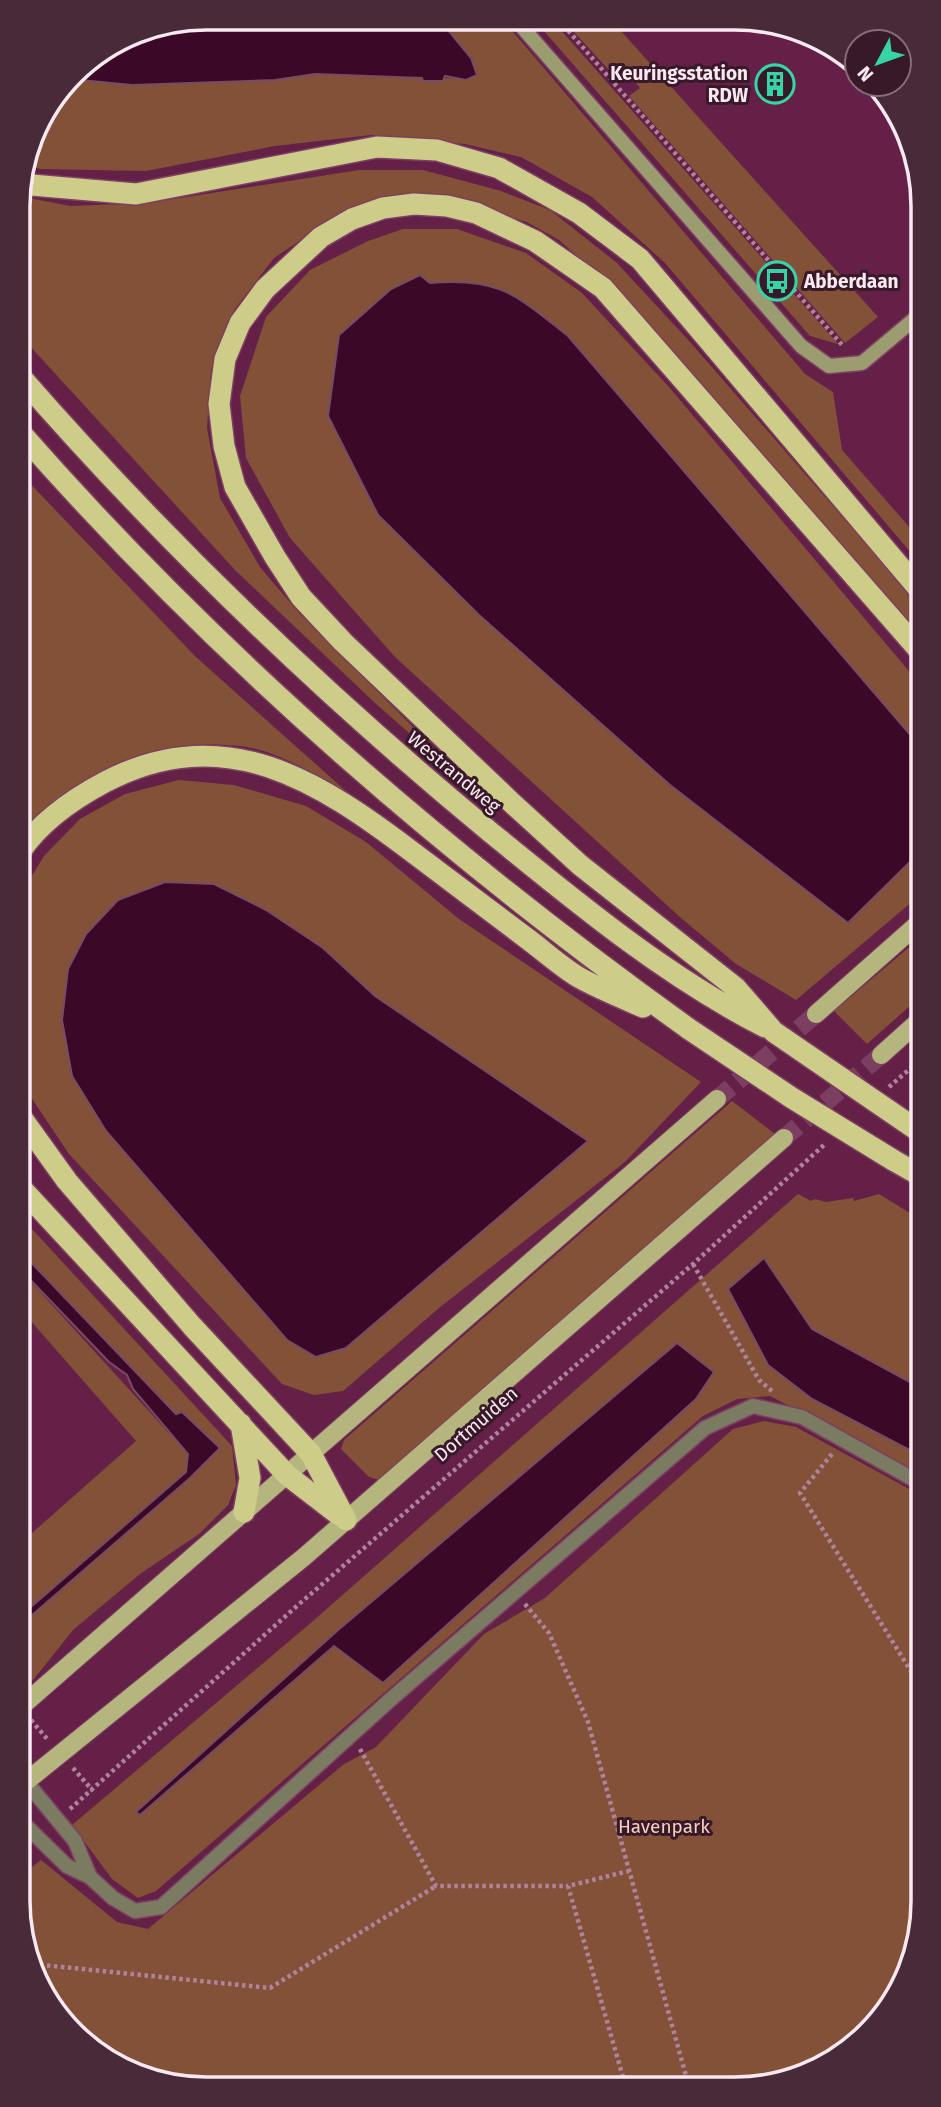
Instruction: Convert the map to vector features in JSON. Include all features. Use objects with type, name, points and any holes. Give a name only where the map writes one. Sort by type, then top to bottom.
[{"type":"highway","points":[[31,185],[136,194],[377,147],[437,150],[499,168],[579,213],[640,259],[911,580]]},
{"type":"highway","points":[[774,1032],[736,988],[580,865],[521,812],[343,642],[302,597],[275,558],[235,487],[223,446],[219,404],[225,359],[240,323],[265,289],[321,237],[352,219],[383,208],[414,204],[447,206],[476,213],[524,236],[603,288],[911,641]]},
{"type":"highway","name":"Westrandweg","points":[[30,386],[218,586],[350,712],[538,871],[719,1003],[774,1032],[911,1126]]},
{"type":"highway","points":[[30,443],[124,544],[316,734],[505,893],[689,1029],[792,1098],[911,1171]]},
{"type":"highway","points":[[30,838],[82,795],[137,766],[173,758],[211,756],[253,762],[307,782],[358,811],[579,978],[689,1029]]},
{"type":"highway","points":[[30,1129],[85,1202],[192,1326],[312,1454],[346,1520]]},
{"type":"highway","points":[[30,1198],[287,1475],[346,1520]]},
{"type":"highway","points":[[241,1424],[250,1478],[244,1512]]},
{"type":"main road","points":[[525,30],[801,346],[830,366],[862,363],[911,322]]},
{"type":"main road","points":[[817,1014],[911,930]]},
{"type":"main road","points":[[881,1055],[911,1028]]},
{"type":"main road","points":[[30,1699],[717,1099]]},
{"type":"main road","name":"Dortmuiden","points":[[30,1777],[155,1680],[346,1520],[785,1138]]},
{"type":"street","points":[[30,1830],[67,1866],[90,1877],[113,1898],[135,1911],[160,1907],[352,1734],[705,1428],[753,1406],[802,1417],[911,1478]]},
{"type":"street","points":[[30,1787],[75,1841],[90,1877]]},
{"type":"path","points":[[568,30],[856,364]]},
{"type":"path","points":[[881,1095],[911,1068]]},
{"type":"path","name":"Dortmuiden","points":[[58,1819],[299,1605],[694,1264],[831,1138]]},
{"type":"path","points":[[694,1264],[759,1380],[802,1417]]},
{"type":"path","points":[[843,1440],[800,1493],[911,1671]]},
{"type":"path","points":[[516,1593],[549,1633],[588,1723],[686,2077]]},
{"type":"path","points":[[352,1734],[436,1886]]},
{"type":"path","points":[[42,1965],[270,1988],[436,1886],[568,1886],[629,1871]]},
{"type":"path","points":[[568,1886],[623,2077]]},
{"type":"green space","points":[[448,30],[511,30],[805,374],[833,392],[842,450],[911,529],[911,553],[665,263],[592,197],[521,157],[465,144],[371,135],[275,146],[146,171],[34,167],[53,118],[82,80],[132,85],[275,80],[315,74],[423,80],[477,74],[471,59]]},
{"type":"green space","points":[[561,30],[838,344],[810,336],[544,31]]},
{"type":"green space","points":[[572,30],[622,30],[878,317],[845,343],[629,96],[640,88],[629,74],[618,80]]},
{"type":"green space","points":[[359,170],[423,170],[501,191],[550,210],[617,263],[691,343],[911,596],[911,630],[626,299],[559,240],[527,222],[436,197],[319,228],[274,258],[234,310],[211,371],[207,428],[220,498],[260,567],[299,613],[491,805],[375,703],[235,570],[30,346],[30,198],[71,206],[148,203]]},
{"type":"green space","points":[[403,229],[457,229],[526,253],[582,293],[669,387],[911,674],[911,903],[796,1000],[736,964],[681,918],[395,657],[290,538],[246,458],[240,396],[266,317],[310,270],[368,241]]},
{"type":"green space","points":[[30,483],[196,657],[348,793],[268,752],[240,746],[209,744],[148,753],[120,764],[92,777],[42,813],[30,825]]},
{"type":"green space","points":[[179,780],[234,785],[306,806],[366,842],[459,919],[701,1082],[625,1162],[439,1308],[343,1391],[314,1395],[282,1384],[69,1154],[30,1096],[30,879],[44,856],[80,819],[125,794]]},
{"type":"green space","points":[[911,946],[911,1005],[867,1044],[834,1011]]},
{"type":"green space","points":[[732,1101],[775,1134],[379,1480],[369,1477],[341,1449],[344,1440]]},
{"type":"green space","points":[[798,1194],[811,1201],[815,1199],[826,1202],[853,1198],[854,1201],[879,1194],[911,1214],[911,1470],[770,1396],[737,1399],[703,1416],[156,1891],[138,1898],[112,1879],[72,1825],[313,1621]],"holes":[[[713,1372],[696,1400],[383,1683],[335,1646],[141,1815],[137,1812],[329,1641]]]},
{"type":"green space","points":[[30,1227],[232,1446],[236,1485],[228,1505],[199,1534],[140,1574],[73,1630],[30,1682],[30,1617],[190,1478],[220,1448],[182,1413],[176,1414],[30,1261]]},
{"type":"green space","points":[[30,1281],[188,1454],[186,1472],[30,1609],[30,1535],[136,1441],[30,1320]]},
{"type":"green space","name":"Havenpark","points":[[764,1421],[796,1427],[911,1490],[911,1912],[905,1947],[888,1989],[875,2008],[851,2033],[833,2048],[813,2059],[758,2076],[195,2077],[149,2068],[128,2059],[108,2048],[66,2008],[53,1989],[36,1947],[31,1924],[30,1868],[41,1860],[117,1922],[148,1929],[344,1764],[376,1747],[484,1634],[545,1598],[733,1429]]},
{"type":"shaded area","points":[[195,30],[448,30],[471,58],[477,75],[466,80],[445,76],[443,81],[423,81],[422,78],[315,74],[275,80],[132,85],[82,80],[108,59],[139,43],[172,33]]},
{"type":"shaded area","points":[[420,275],[430,283],[454,282],[491,286],[520,300],[568,336],[911,736],[911,861],[848,923],[670,785],[479,615],[378,515],[328,416],[339,335],[391,289]]},
{"type":"shaded area","points":[[165,882],[214,884],[266,910],[323,948],[375,996],[588,1141],[346,1348],[316,1357],[287,1340],[106,1131],[72,1076],[62,1020],[68,969],[86,934],[118,900]]},
{"type":"shaded area","points":[[764,1258],[812,1329],[911,1383],[911,1451],[812,1399],[768,1365],[728,1289]]},
{"type":"shaded area","points":[[30,1261],[176,1414],[182,1412],[220,1448],[190,1478],[30,1617],[30,1608],[186,1472],[188,1454],[133,1389],[127,1375],[109,1362],[30,1279]]},
{"type":"shaded area","points":[[677,1343],[714,1372],[696,1399],[383,1683],[334,1646],[140,1815],[136,1812],[337,1631]]},
{"type":"tunnel","points":[[717,1099],[816,1014]]},
{"type":"tunnel","points":[[784,1138],[881,1055]]},
{"type":"place","name":"Keuringsstation RDW","points":[[775,84]]},
{"type":"place","name":"Abberdaan","points":[[777,281]]}]
